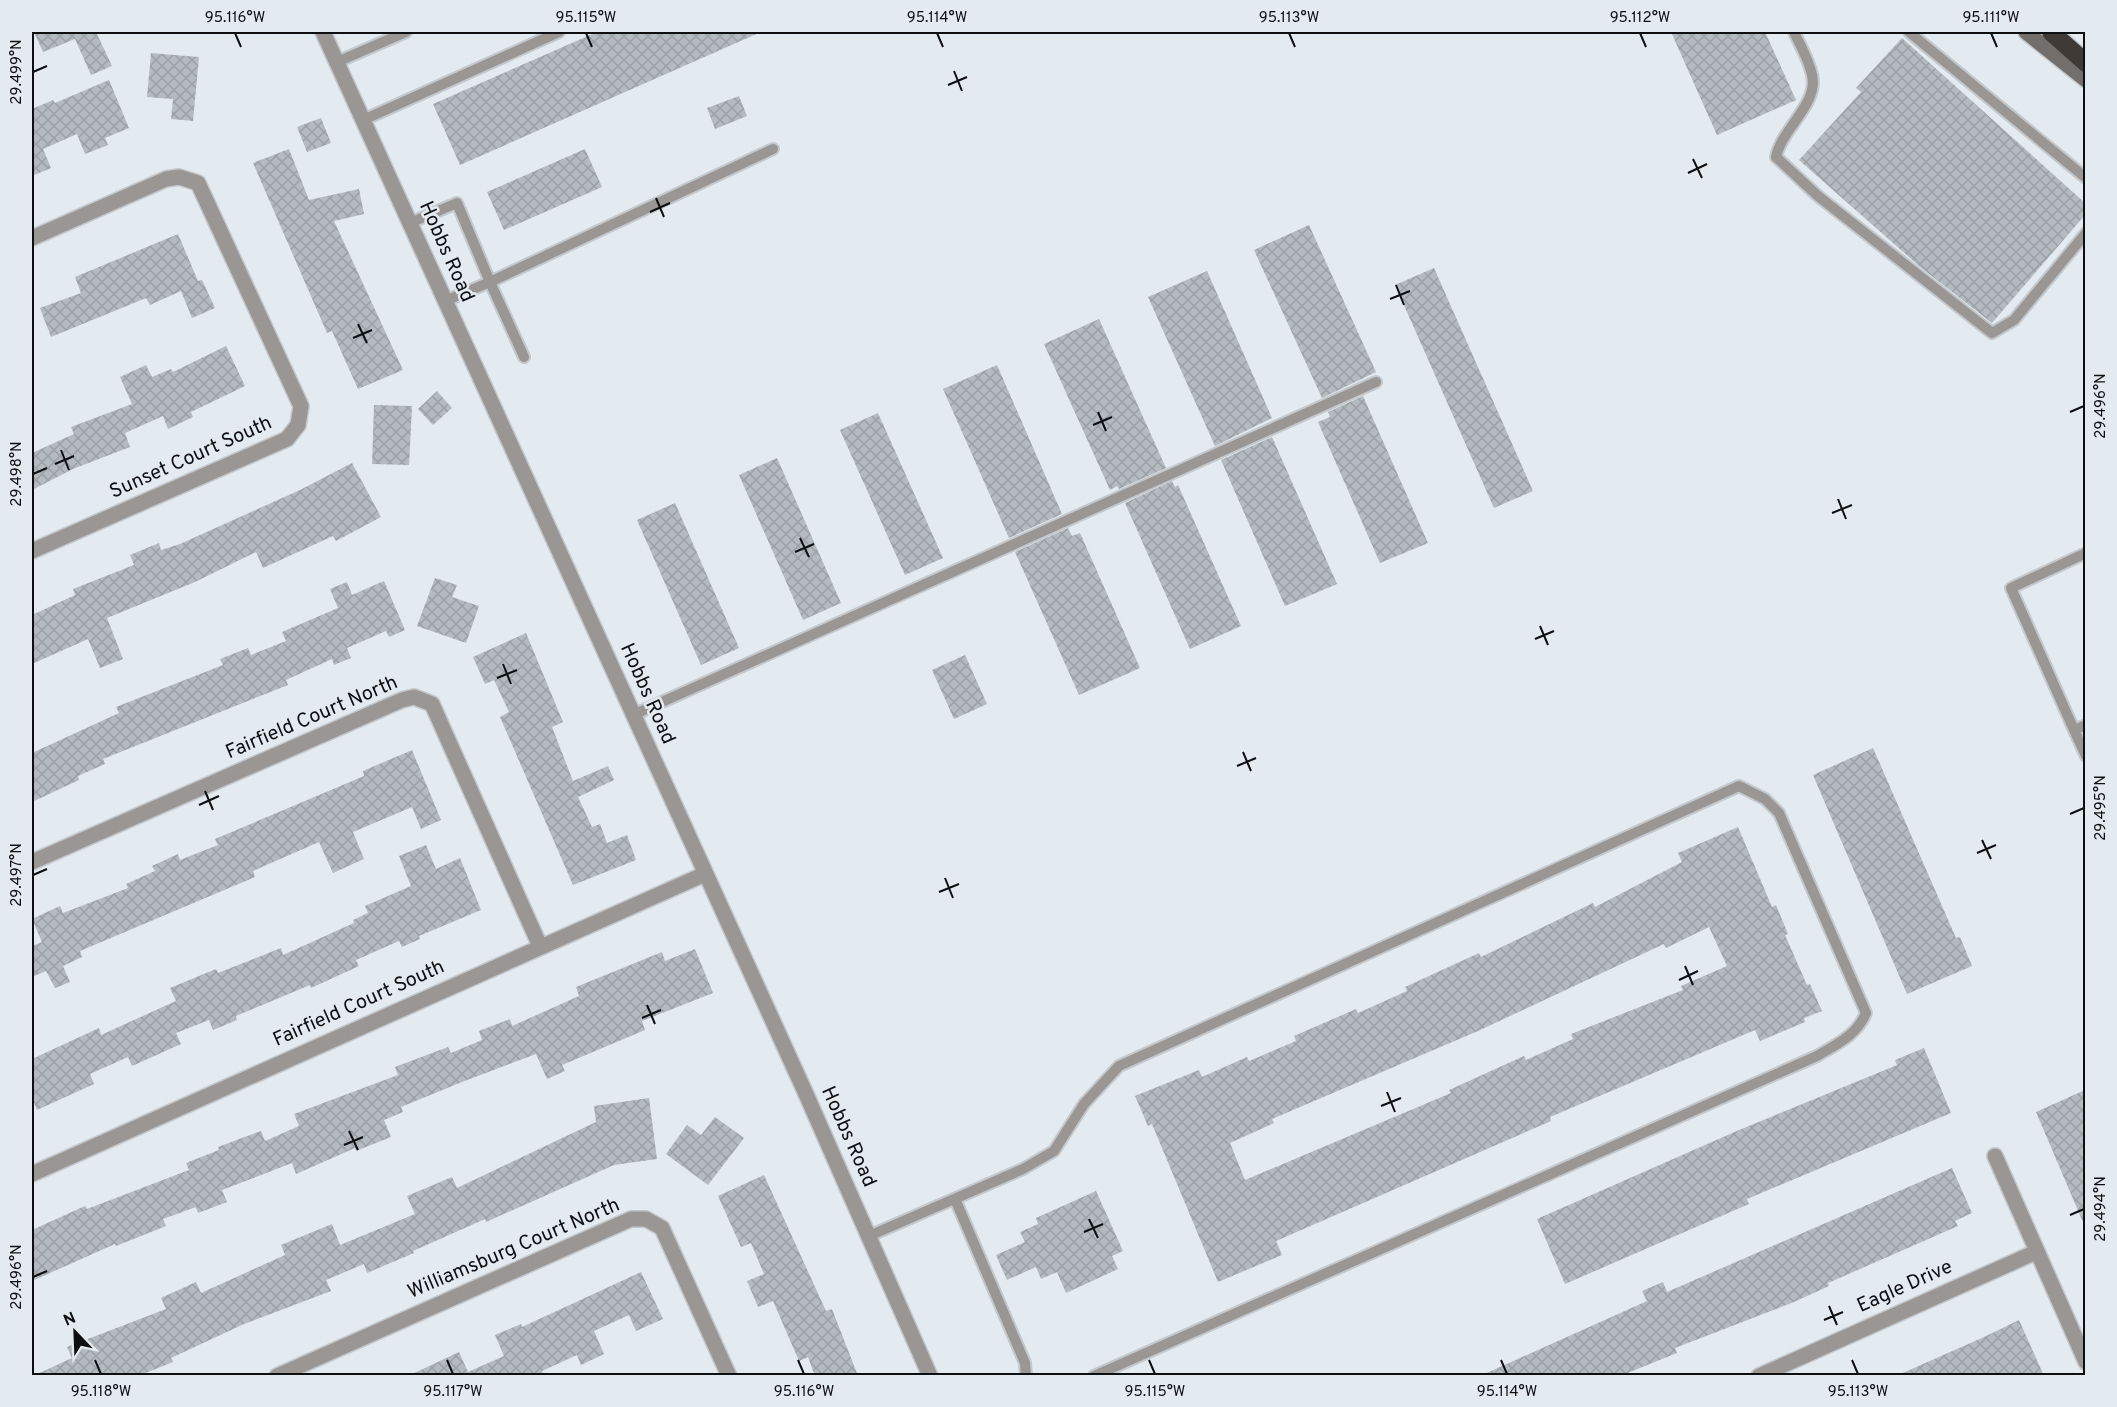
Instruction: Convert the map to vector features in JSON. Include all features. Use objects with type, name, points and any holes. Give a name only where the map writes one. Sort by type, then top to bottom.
[{"type":"highway","points":[[2051,32],[2085,63]]},
{"type":"main road","points":[[2026,32],[2085,80]]},
{"type":"street","name":"Hobbs Road","points":[[323,32],[869,1236],[930,1376]]},
{"type":"street","name":"Sunset Court South","points":[[32,238],[166,178],[179,177],[198,183],[301,406],[298,426],[287,440],[32,550]]},
{"type":"street","name":"Fairfield Court North","points":[[32,862],[402,700],[414,697],[432,704],[540,946]]},
{"type":"street","name":"Fairfield Court South","points":[[32,1174],[705,874]]},
{"type":"street","points":[[1995,1156],[2085,1362]]},
{"type":"street","name":"Williamsburg Court North","points":[[277,1376],[631,1219],[646,1219],[662,1228],[729,1376]]},
{"type":"street","name":"Eagle Drive","points":[[1759,1376],[2036,1252]]},
{"type":"lane","points":[[337,62],[406,32]]},
{"type":"lane","points":[[363,120],[559,32]]},
{"type":"lane","points":[[1794,32],[1813,76],[1810,99],[1779,141],[1776,157],[1818,196],[1992,333],[2014,320],[2085,232]]},
{"type":"lane","points":[[1909,32],[2085,178]]},
{"type":"lane","points":[[445,301],[774,149]]},
{"type":"lane","points":[[410,223],[457,203],[524,357]]},
{"type":"lane","points":[[633,715],[1376,382]]},
{"type":"lane","points":[[2085,553],[2011,588],[2085,756]]},
{"type":"lane","points":[[2074,730],[2085,725]]},
{"type":"lane","points":[[869,1236],[1023,1169],[1054,1152],[1084,1104],[1119,1066],[1739,786],[1765,799],[1779,813],[1866,1012],[1861,1025],[1850,1035],[1817,1056],[1094,1376]]},
{"type":"lane","points":[[955,1199],[1025,1363],[1026,1376]]},
{"type":"building","points":[[34,32],[96,32],[112,66],[91,75],[75,39],[43,52]]},
{"type":"building","points":[[597,32],[761,32],[460,165],[433,104]]},
{"type":"building","points":[[1671,32],[1765,32],[1796,100],[1717,135]]},
{"type":"building","points":[[1902,38],[2085,203],[2085,215],[1992,323],[1919,266],[1799,160],[1861,92],[1856,88]]},
{"type":"building","points":[[151,53],[199,57],[193,121],[171,119],[173,99],[147,97]]},
{"type":"building","points":[[109,80],[129,128],[105,138],[108,145],[85,154],[77,134],[43,149],[51,168],[32,176],[32,109],[53,100],[55,103]]},
{"type":"building","points":[[739,96],[747,116],[715,129],[707,108]]},
{"type":"building","points":[[321,118],[331,143],[307,152],[297,127]]},
{"type":"building","points":[[289,149],[309,200],[359,189],[364,214],[334,221],[403,370],[358,389],[332,331],[327,333],[253,163]]},
{"type":"building","points":[[585,149],[602,187],[504,230],[487,192]]},
{"type":"building","points":[[1309,225],[1376,372],[1322,398],[1254,250]]},
{"type":"building","points":[[178,234],[198,281],[202,280],[215,308],[192,318],[181,291],[150,305],[146,298],[51,337],[40,308],[81,293],[75,277]]},
{"type":"building","points":[[1434,268],[1533,491],[1494,508],[1395,285]]},
{"type":"building","points":[[1207,271],[1272,418],[1215,446],[1148,297]]},
{"type":"building","points":[[1099,319],[1166,468],[1119,489],[1117,486],[1110,490],[1044,344]]},
{"type":"building","points":[[226,346],[245,386],[191,412],[193,417],[168,429],[163,416],[125,433],[130,447],[73,469],[32,490],[32,453],[74,434],[71,427],[132,404],[120,377],[146,365],[152,377],[171,369],[173,372]]},
{"type":"building","points":[[997,365],[1062,514],[1009,538],[943,389]]},
{"type":"building","points":[[437,391],[452,408],[433,425],[418,409]]},
{"type":"building","points":[[1363,396],[1428,543],[1380,563],[1318,422],[1330,417],[1328,412]]},
{"type":"building","points":[[374,405],[412,406],[409,465],[372,464]]},
{"type":"building","points":[[878,413],[943,558],[905,575],[840,430]]},
{"type":"building","points":[[1272,437],[1337,584],[1285,606],[1221,460]]},
{"type":"building","points":[[777,458],[841,603],[803,620],[739,475]]},
{"type":"building","points":[[352,463],[381,517],[336,541],[333,536],[263,568],[256,552],[195,582],[107,618],[123,659],[100,668],[88,639],[32,664],[32,615],[75,595],[73,589],[134,565],[130,555],[159,543],[161,550],[180,544],[300,490]]},
{"type":"building","points":[[1172,481],[1175,487],[1178,485],[1241,626],[1190,649],[1125,503]]},
{"type":"building","points":[[675,503],[739,648],[701,665],[637,520]]},
{"type":"building","points":[[1068,528],[1072,536],[1080,533],[1140,668],[1079,695],[1015,552]]},
{"type":"building","points":[[435,578],[457,585],[452,597],[479,606],[466,643],[417,626]]},
{"type":"building","points":[[384,581],[405,630],[389,637],[386,631],[347,648],[351,658],[334,665],[332,659],[286,680],[288,685],[103,759],[105,764],[78,776],[79,780],[32,802],[32,753],[119,713],[116,707],[223,665],[220,659],[248,648],[251,655],[286,641],[282,632],[338,608],[330,589],[347,582],[352,595]]},
{"type":"building","points":[[526,633],[563,722],[552,727],[573,781],[608,766],[614,780],[578,797],[592,827],[600,824],[607,843],[627,835],[636,860],[573,885],[500,717],[509,712],[494,680],[485,684],[473,657]]},
{"type":"building","points":[[965,655],[987,704],[954,719],[932,670]]},
{"type":"building","points":[[1873,748],[1956,938],[1960,937],[1972,966],[1907,994],[1813,775]]},
{"type":"building","points":[[412,750],[441,820],[421,829],[412,807],[353,832],[364,859],[333,873],[319,842],[253,871],[255,877],[80,951],[82,957],[63,966],[70,982],[55,988],[46,971],[32,977],[32,946],[42,942],[32,919],[60,906],[63,913],[128,888],[126,884],[155,871],[152,866],[178,854],[180,860],[218,845],[215,839],[364,776],[363,771]]},
{"type":"building","points":[[1738,827],[1772,907],[1776,905],[1788,934],[1785,935],[1807,985],[1810,984],[1822,1011],[1804,1018],[1805,1022],[1760,1041],[1755,1030],[1550,1117],[1551,1121],[1276,1241],[1282,1255],[1218,1282],[1152,1124],[1148,1126],[1135,1096],[1199,1070],[1202,1077],[1247,1057],[1249,1061],[1296,1041],[1294,1036],[1356,1009],[1358,1013],[1407,991],[1405,987],[1479,953],[1481,957],[1593,903],[1595,907],[1682,862],[1678,853]],"holes":[[[1709,927],[1727,966],[1681,986],[1683,990],[1571,1034],[1573,1039],[1526,1060],[1524,1056],[1449,1090],[1451,1093],[1245,1180],[1230,1143],[1274,1123],[1272,1119],[1478,1031],[1664,944],[1666,948]]]},
{"type":"building","points":[[426,845],[436,869],[460,858],[481,910],[419,936],[420,939],[402,947],[399,941],[356,960],[359,966],[311,988],[310,985],[236,1016],[237,1020],[213,1030],[209,1020],[176,1033],[181,1044],[132,1066],[128,1057],[90,1074],[94,1084],[37,1110],[32,1098],[32,1059],[99,1028],[101,1035],[176,1001],[170,988],[216,969],[218,973],[281,948],[283,955],[354,923],[353,920],[368,913],[365,906],[411,886],[399,856]]},
{"type":"building","points":[[695,949],[713,993],[642,1021],[645,1030],[562,1065],[565,1071],[547,1079],[536,1054],[462,1082],[401,1107],[403,1112],[384,1120],[391,1137],[356,1151],[355,1148],[296,1174],[292,1163],[222,1190],[227,1202],[198,1213],[196,1207],[163,1219],[166,1226],[116,1246],[115,1244],[32,1281],[32,1230],[85,1206],[87,1209],[189,1170],[186,1163],[219,1150],[218,1147],[261,1131],[265,1141],[299,1126],[294,1114],[398,1075],[395,1067],[448,1047],[451,1053],[482,1040],[479,1031],[510,1019],[512,1026],[579,996],[576,987],[662,952],[665,961]]},
{"type":"building","points":[[1924,1048],[1951,1113],[1747,1199],[1749,1204],[1565,1284],[1537,1219],[1739,1130],[1897,1065],[1895,1060]]},
{"type":"building","points":[[2085,1090],[2085,1227],[2036,1112]]},
{"type":"building","points":[[649,1098],[657,1159],[614,1165],[486,1222],[485,1219],[367,1273],[364,1264],[326,1280],[331,1291],[244,1324],[171,1358],[173,1362],[138,1376],[33,1376],[72,1358],[67,1347],[166,1309],[161,1298],[196,1282],[201,1293],[285,1255],[281,1245],[332,1224],[340,1245],[415,1214],[407,1196],[452,1177],[457,1188],[596,1122],[594,1106]]},
{"type":"building","points":[[715,1117],[744,1138],[708,1185],[666,1154],[687,1125],[701,1135]]},
{"type":"building","points":[[1952,1168],[1972,1213],[1955,1221],[1958,1226],[1828,1283],[1829,1286],[1794,1302],[1675,1348],[1677,1353],[1620,1376],[1480,1376],[1647,1301],[1642,1291],[1663,1282],[1667,1292]]},
{"type":"building","points":[[764,1175],[826,1311],[832,1309],[858,1376],[815,1376],[808,1357],[799,1361],[773,1301],[758,1307],[747,1281],[764,1274],[751,1243],[741,1247],[718,1196]]},
{"type":"building","points":[[1096,1191],[1123,1251],[1112,1256],[1118,1269],[1066,1293],[1057,1272],[1041,1279],[1036,1267],[1007,1280],[996,1255],[1025,1242],[1020,1232],[1038,1224],[1036,1218]]},
{"type":"building","points":[[641,1272],[663,1319],[636,1331],[629,1315],[594,1331],[604,1354],[581,1365],[577,1355],[542,1371],[544,1376],[408,1376],[459,1352],[468,1372],[504,1356],[495,1335],[521,1324],[522,1327]]},
{"type":"building","points":[[2019,1320],[2044,1376],[1896,1376],[1984,1337]]}]
